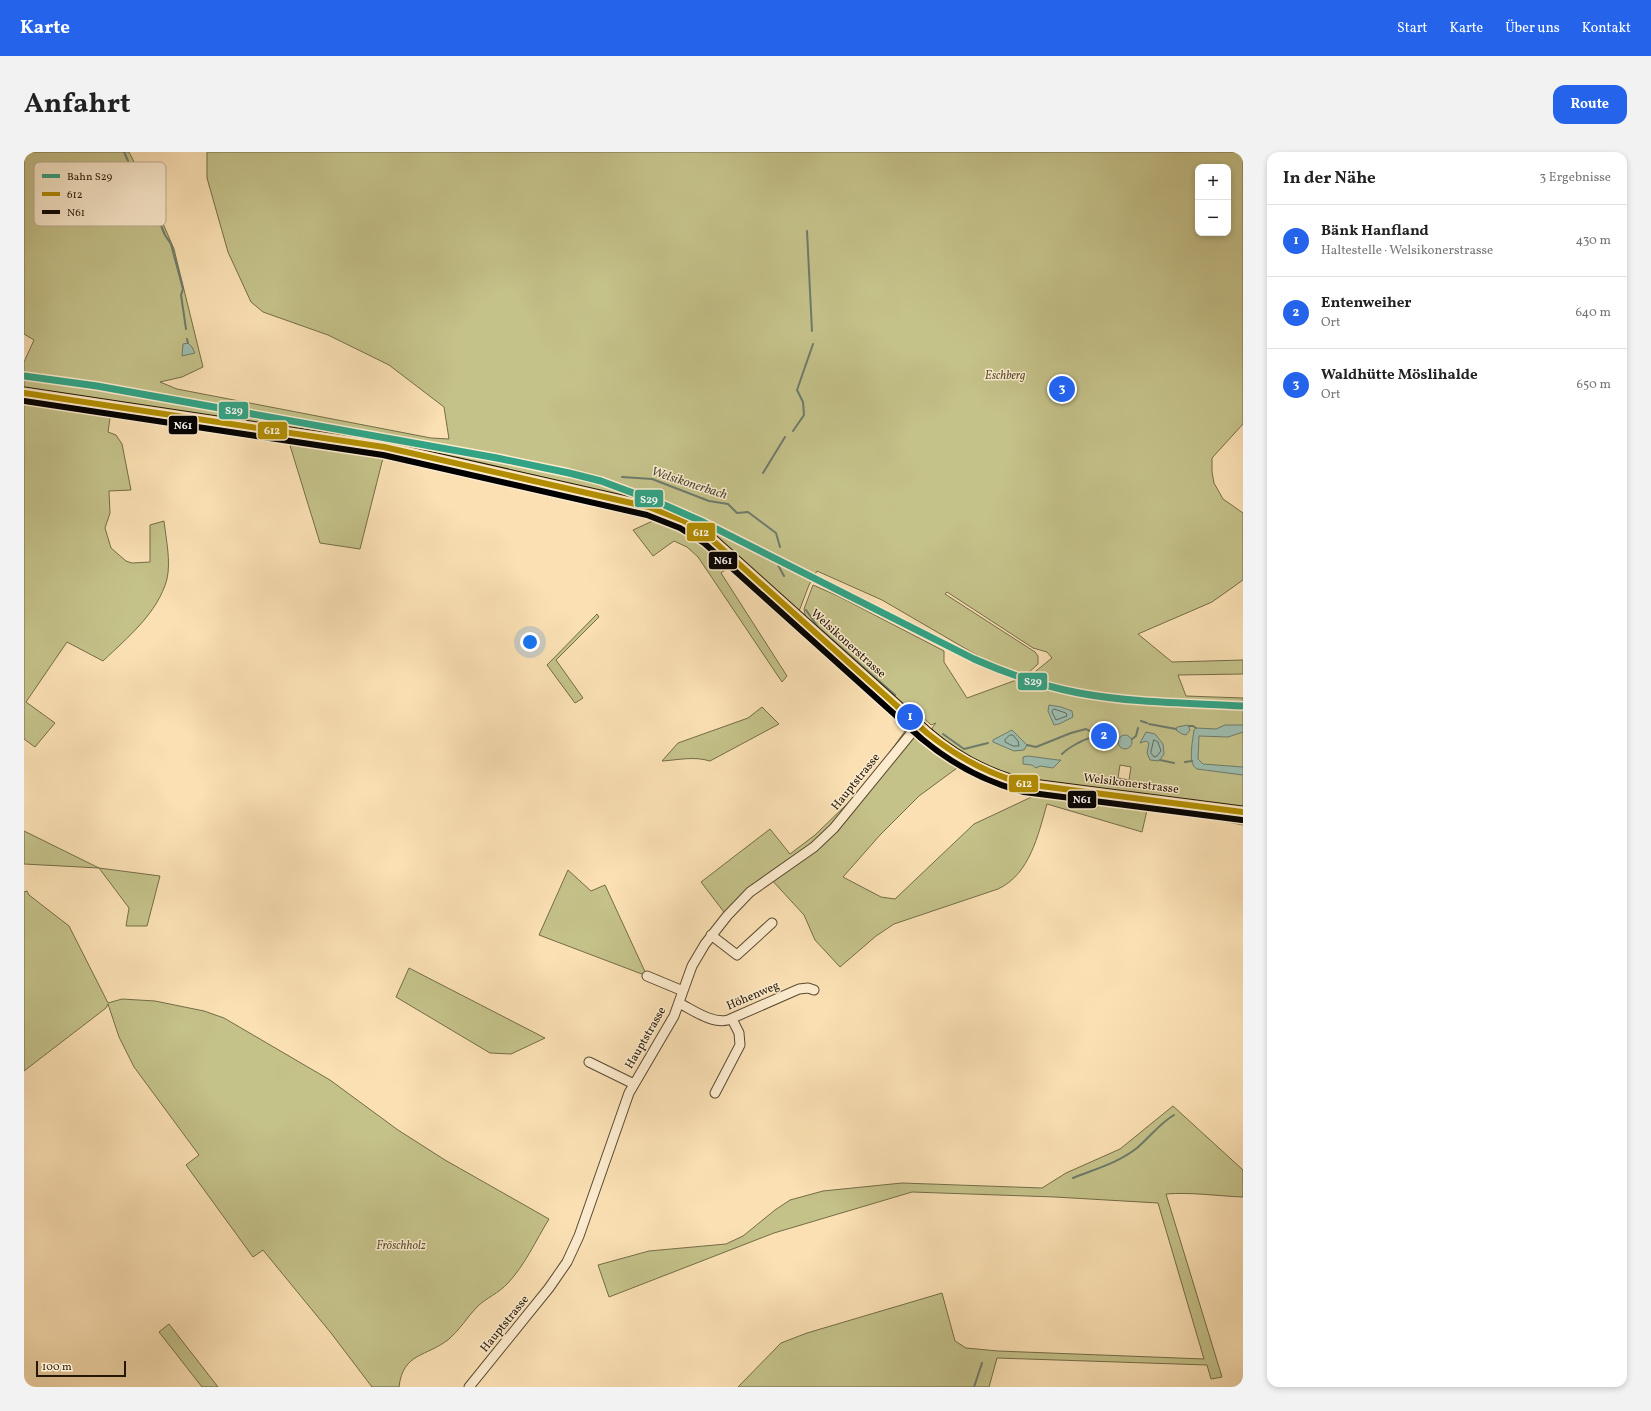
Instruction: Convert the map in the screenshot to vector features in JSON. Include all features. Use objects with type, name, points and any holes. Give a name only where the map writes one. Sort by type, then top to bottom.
[{"type":"main road","name":"Welsikonerstrasse","points":[[24,393],[384,447],[635,503],[662,511],[684,521],[720,547],[918,725],[957,757],[982,770],[1012,781],[1040,786],[1243,812]]},
{"type":"street","name":"Hauptstrasse","points":[[469,1387],[549,1288],[567,1262],[579,1236],[621,1115],[634,1084],[671,1021],[692,966],[711,935],[750,892],[814,847],[834,828],[918,725]]},
{"type":"street","points":[[711,935],[737,955],[772,923]]},
{"type":"street","points":[[647,976],[682,991]]},
{"type":"street","name":"Höhenweg","points":[[679,1003],[715,1020],[725,1021],[799,989],[808,988],[814,990]]},
{"type":"street","points":[[715,1093],[740,1045],[740,1037],[732,1018]]},
{"type":"street","points":[[590,1062],[634,1084]]},
{"type":"green space","name":"Eschberg","points":[[24,152],[129,152],[134,162],[34,162],[34,226],[164,226],[174,249],[203,367],[182,377],[160,382],[177,389],[431,438],[449,439],[444,407],[389,365],[328,335],[263,312],[251,302],[228,252],[207,178],[207,152],[1243,152],[1243,424],[1212,458],[1212,472],[1214,483],[1223,499],[1243,513],[1243,580],[1212,602],[1138,634],[1172,662],[1243,660],[1243,674],[1178,675],[1186,696],[1243,698],[1243,703],[1116,696],[1079,691],[1023,676],[992,664],[882,600],[817,571],[809,585],[796,619],[902,717],[924,744],[938,756],[957,768],[919,796],[880,835],[843,877],[881,897],[895,899],[974,824],[1040,793],[1040,786],[979,765],[934,733],[932,728],[936,723],[931,725],[915,710],[906,708],[806,619],[804,609],[813,585],[838,596],[944,651],[944,662],[967,698],[1019,679],[1050,689],[1095,698],[1166,705],[1243,708],[1243,825],[1148,806],[1142,832],[1047,804],[1036,841],[1031,852],[1018,874],[1009,882],[998,889],[894,924],[876,936],[840,967],[815,940],[804,915],[770,878],[727,916],[701,882],[770,829],[790,854],[815,835],[849,802],[852,805],[905,731],[906,724],[732,565],[721,573],[787,676],[782,682],[698,557],[687,547],[674,541],[653,556],[633,530],[657,519],[655,514],[384,454],[360,549],[320,543],[288,439],[164,420],[145,410],[33,398],[30,401],[37,400],[111,411],[108,432],[116,435],[122,444],[131,490],[109,491],[110,513],[105,528],[111,548],[126,561],[132,563],[150,562],[150,525],[164,521],[168,550],[168,572],[163,591],[157,603],[141,624],[103,661],[67,642],[26,702],[55,723],[35,747],[24,739],[24,380],[29,380],[30,373],[24,373],[24,362],[34,340],[24,334]],"holes":[[[947,592],[1033,648],[1047,652],[1052,658],[1031,675],[1027,674],[1038,664],[1038,656],[1035,652],[945,594]],[[1120,765],[1131,767],[1129,780],[1118,778]]]},
{"type":"green space","points":[[597,614],[599,617],[556,660],[583,698],[575,703],[547,665]]},
{"type":"green space","points":[[762,707],[779,724],[710,761],[692,759],[662,761],[678,743],[748,718]]},
{"type":"green space","points":[[24,831],[99,868],[24,864]]},
{"type":"green space","points":[[99,868],[160,876],[147,926],[126,926],[129,908]]},
{"type":"green space","points":[[568,870],[591,891],[605,885],[647,976],[539,935]]},
{"type":"green space","name":"Fröschholz","points":[[27,891],[29,895],[69,926],[108,1003],[122,999],[155,1001],[204,1011],[224,1018],[330,1080],[398,1130],[445,1160],[549,1219],[514,1276],[497,1293],[477,1307],[457,1332],[449,1339],[411,1361],[405,1367],[401,1376],[399,1387],[372,1387],[331,1333],[263,1250],[253,1257],[186,1165],[199,1155],[134,1067],[119,1037],[108,1004],[106,1008],[24,1071],[24,892]]},
{"type":"green space","points":[[409,968],[545,1038],[511,1054],[490,1053],[396,997]]},
{"type":"green space","points":[[1173,1106],[1243,1170],[1243,1197],[1166,1194],[1222,1377],[1211,1379],[1207,1365],[997,1358],[989,1387],[738,1387],[781,1343],[807,1333],[942,1293],[955,1341],[966,1348],[998,1351],[1204,1359],[1158,1203],[1055,1197],[912,1192],[774,1233],[609,1297],[598,1265],[649,1251],[726,1244],[743,1236],[790,1200],[823,1191],[902,1183],[1042,1188],[1066,1173],[1120,1149]]},
{"type":"green space","points":[[169,1324],[218,1387],[202,1387],[159,1332]]},
{"type":"water","points":[[188,343],[195,353],[182,356],[183,344]]},
{"type":"water","points":[[1049,705],[1072,711],[1073,717],[1054,725],[1048,711]]},
{"type":"water","points":[[1188,725],[1190,730],[1186,735],[1176,730],[1177,727]]},
{"type":"water","points":[[1225,725],[1243,725],[1243,732],[1228,737],[1199,736],[1198,759],[1203,764],[1243,767],[1243,775],[1197,769],[1192,762],[1191,751],[1194,730],[1196,728],[1216,729]]},
{"type":"water","points":[[1012,730],[1027,745],[1024,750],[1014,751],[993,742],[993,740]]},
{"type":"water","points":[[1146,732],[1155,734],[1163,744],[1164,754],[1159,761],[1150,760],[1147,753],[1149,743],[1146,741],[1140,743]]},
{"type":"water","points":[[1125,735],[1130,737],[1132,742],[1130,747],[1125,749],[1120,747],[1118,742],[1120,737]]},
{"type":"water","points":[[1028,756],[1061,760],[1053,768],[1040,766],[1036,768],[1032,765],[1023,764],[1023,757]]},
{"type":"waterway","points":[[124,152],[128,162]]},
{"type":"waterway","points":[[161,226],[171,244],[183,289],[181,295],[186,329]]},
{"type":"waterway","points":[[807,231],[812,331]]},
{"type":"waterway","points":[[187,339],[188,343]]},
{"type":"waterway","points":[[793,431],[804,415],[803,402],[797,390],[813,344]]},
{"type":"waterway","points":[[763,473],[785,437]]},
{"type":"waterway","name":"Welsikonerbach","points":[[622,477],[652,479],[709,501],[728,504],[737,513],[748,512],[776,533],[780,547]]},
{"type":"waterway","name":"Welsikonerbach","points":[[778,565],[784,576]]},
{"type":"waterway","name":"Welsikonerbach","points":[[806,610],[818,627],[895,695]]},
{"type":"waterway","name":"Welsikonerbach","points":[[1141,721],[1147,723]]},
{"type":"waterway","name":"Welsikonerbach","points":[[1149,724],[1176,729]]},
{"type":"waterway","name":"Welsikonerbach","points":[[1189,726],[1196,728]]},
{"type":"waterway","name":"Welsikonerbach","points":[[1132,739],[1136,736],[1138,728]]},
{"type":"waterway","name":"Welsikonerbach","points":[[1027,745],[1036,747],[1071,733],[1086,729],[1095,734],[1103,733],[1118,742]]},
{"type":"waterway","name":"Welsikonerbach","points":[[943,734],[964,749],[988,743]]},
{"type":"waterway","points":[[1062,754],[1079,742],[1090,738],[1094,740],[1101,734]]},
{"type":"waterway","points":[[1160,760],[1174,763]]},
{"type":"waterway","points":[[1185,762],[1192,761]]},
{"type":"waterway","points":[[1073,1178],[1122,1158],[1142,1144],[1164,1122],[1174,1115]]},
{"type":"waterway","points":[[974,1387],[982,1363]]},
{"type":"rail line","name":"S29","points":[[24,376],[97,386],[497,458],[601,481],[660,503],[703,522],[974,659],[1012,675],[1052,687],[1079,693],[1120,699],[1243,706]]},
{"type":"transit line","name":"612","points":[[24,393],[384,447],[649,507],[684,521],[709,537],[927,733],[938,742],[973,764],[998,775],[1025,784],[1243,812]]},
{"type":"transit line","name":"N61","points":[[24,401],[383,455],[647,515],[680,528],[704,543],[922,739],[933,748],[970,771],[996,783],[1024,792],[1242,820]]},
{"type":"place","name":"Waldhütte Möslihalde","points":[[1062,389]]},
{"type":"place","name":"Bänk Hanfland","points":[[910,717]]},
{"type":"place","name":"Entenweiher","points":[[1104,736]]}]
